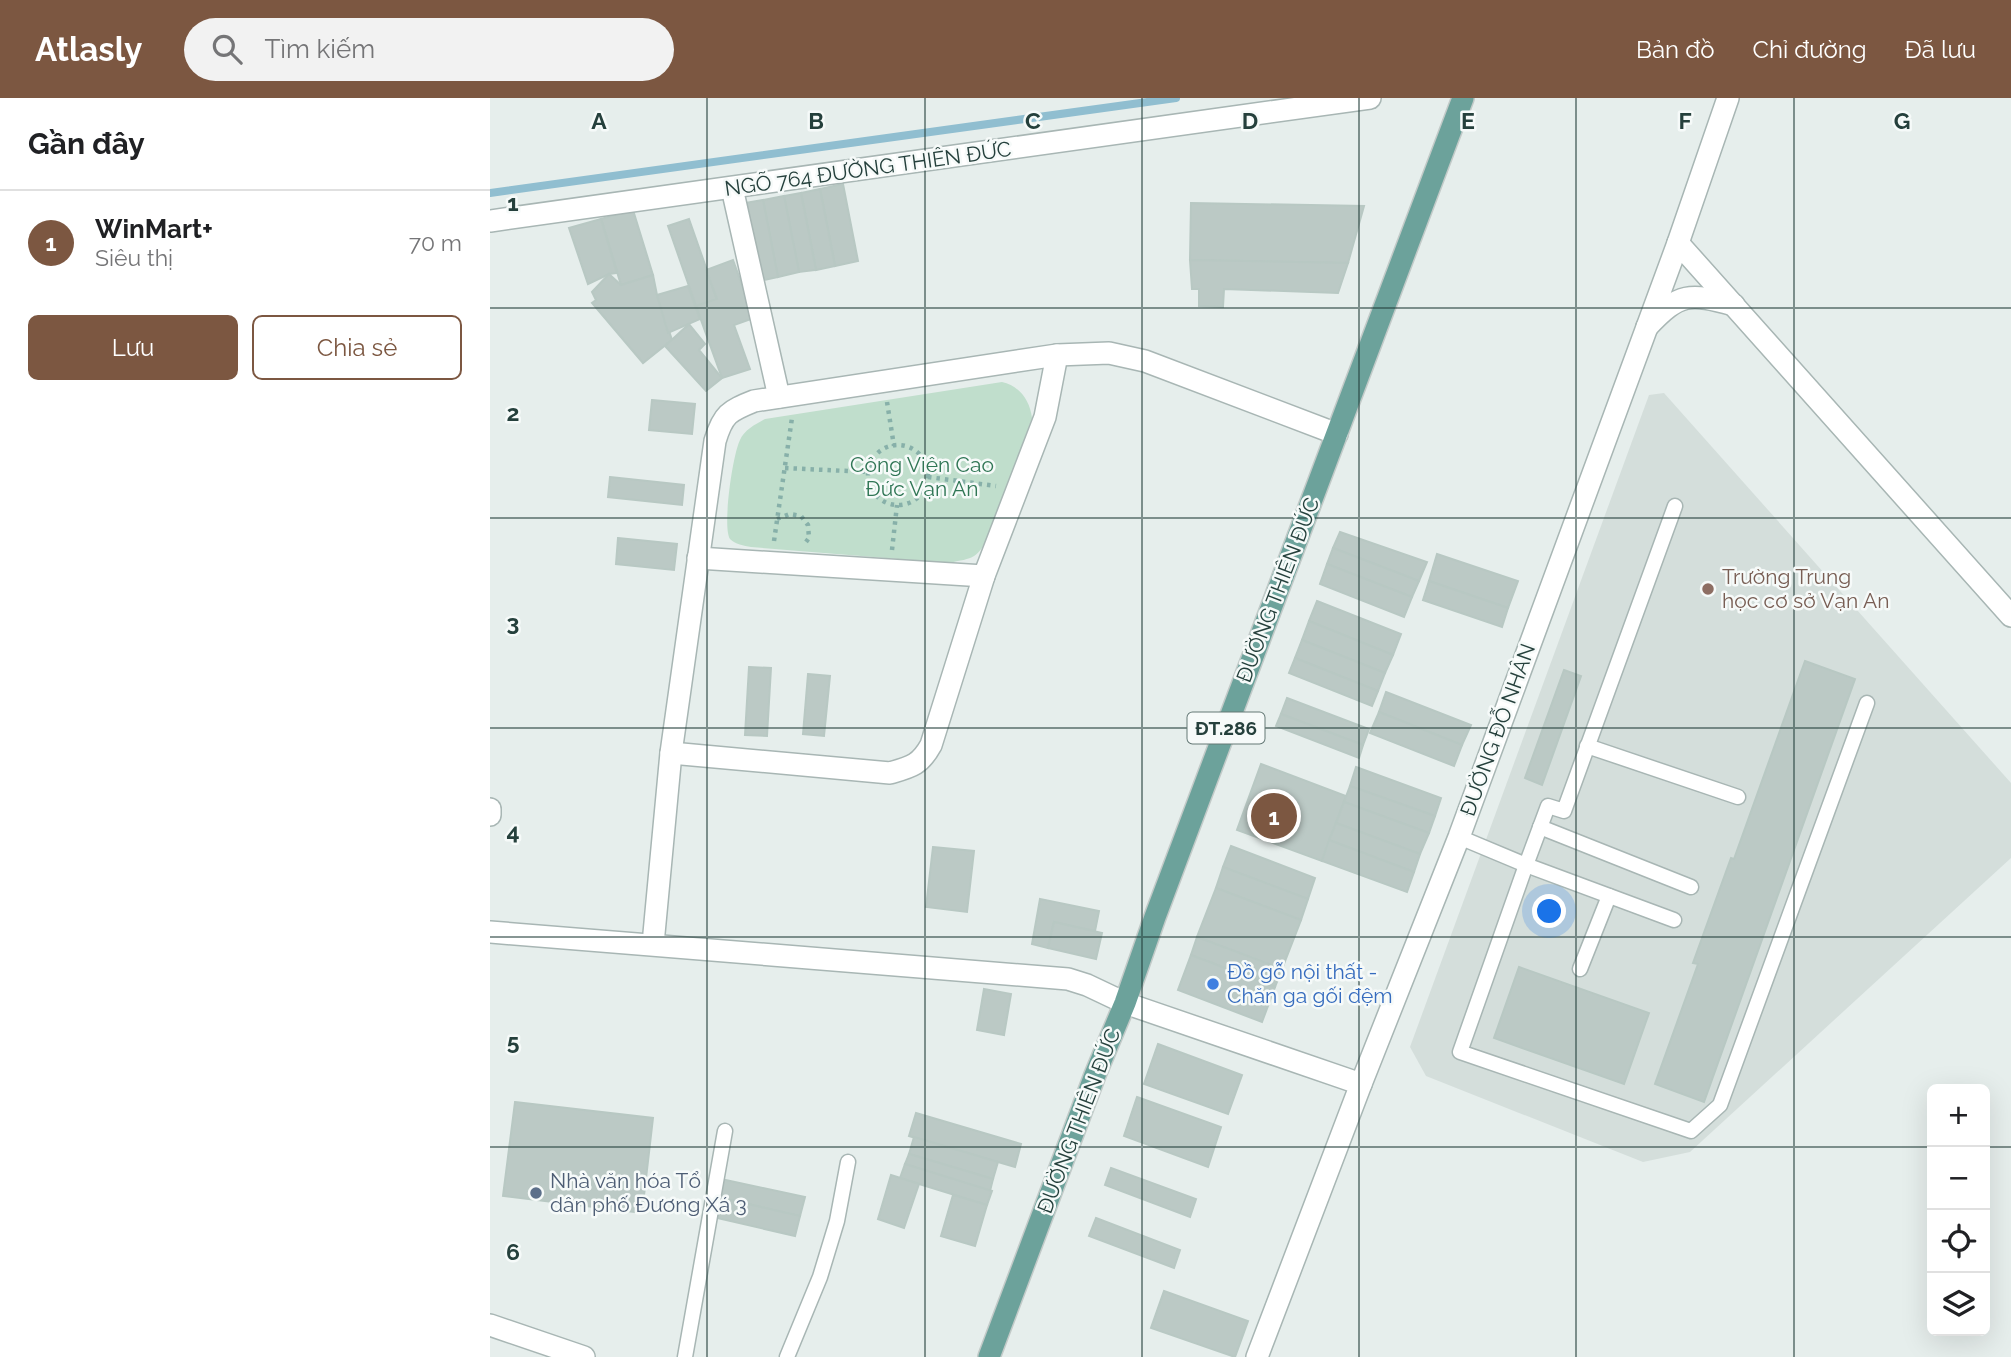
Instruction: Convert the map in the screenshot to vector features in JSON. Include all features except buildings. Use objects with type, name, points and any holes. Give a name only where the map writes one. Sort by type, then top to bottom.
[{"type":"main road","name":"ĐƯỜNG THIÊN ĐỨC","points":[[989,1357],[1095,1075],[1125,1003],[1151,926],[1463,98]]},
{"type":"street","name":"NGÕ 764 ĐƯỜNG THIÊN ĐỨC","points":[[490,221],[1370,98]]},
{"type":"street","name":"ĐƯỜNG ĐỖ NHÂN","points":[[1257,1357],[1459,837],[1678,243],[1728,98]]},
{"type":"street","points":[[732,188],[779,397]]},
{"type":"street","points":[[1678,243],[2011,616]]},
{"type":"street","points":[[1647,327],[1664,309],[1683,299],[1702,298],[1734,305]]},
{"type":"street","points":[[653,944],[671,753],[715,441],[721,422],[734,410],[754,401],[779,397],[1057,355],[1109,353],[1145,361],[1337,434]]},
{"type":"street","points":[[671,753],[890,773],[910,768],[923,758],[931,746],[985,576],[1045,417],[1057,355]]},
{"type":"street","points":[[698,558],[985,576]]},
{"type":"street","points":[[490,809],[490,815]]},
{"type":"street","points":[[490,932],[1068,979],[1125,1003],[1361,1084]]},
{"type":"street","points":[[490,1325],[583,1357]]},
{"type":"lane","points":[[1675,506],[1563,811],[1548,806],[1460,1052],[1691,1131],[1720,1105],[1867,703]]},
{"type":"lane","points":[[1587,746],[1738,797]]},
{"type":"lane","points":[[1540,827],[1691,887]]},
{"type":"lane","points":[[1459,837],[1674,920]]},
{"type":"lane","points":[[1580,969],[1609,897]]},
{"type":"lane","points":[[685,1357],[724,1131]]},
{"type":"lane","points":[[787,1357],[820,1277],[838,1221],[848,1162]]},
{"type":"path","points":[[887,402],[894,446]]},
{"type":"path","points":[[773,546],[792,417]]},
{"type":"path","points":[[894,446],[916,451],[927,467],[926,487],[913,502],[897,505],[883,502],[875,496],[870,487],[868,472],[873,458],[879,451],[894,446]]},
{"type":"path","points":[[785,468],[868,472]]},
{"type":"path","points":[[928,477],[1003,487]]},
{"type":"path","points":[[891,555],[897,505]]},
{"type":"path","points":[[777,519],[796,514],[805,520],[809,538],[800,548]]},
{"type":"shaded area","name":"Trường Trung học cơ sở Vạn An","points":[[1664,393],[2011,783],[2011,858],[1690,1152],[1643,1162],[1426,1076],[1410,1047],[1649,395]]},
{"type":"green space","name":"Công Viên Cao Đức Vạn An","points":[[1002,382],[1023,395],[1032,418],[989,534],[982,548],[974,556],[948,563],[751,547],[730,539],[727,520],[734,459],[742,436],[758,423],[765,419]]},
{"type":"waterway","points":[[490,193],[1176,98]]},
{"type":"place","name":"Trường Trung học cơ sở Vạn An","points":[[1708,589]]},
{"type":"place","name":"WinMart+","points":[[1274,816]]},
{"type":"place","name":"Đồ gỗ nội thất - Chăn ga gối đệm","points":[[1213,984]]},
{"type":"place","name":"Nhà văn hóa Tổ dân phố Đương Xá 3","points":[[536,1193]]}]
